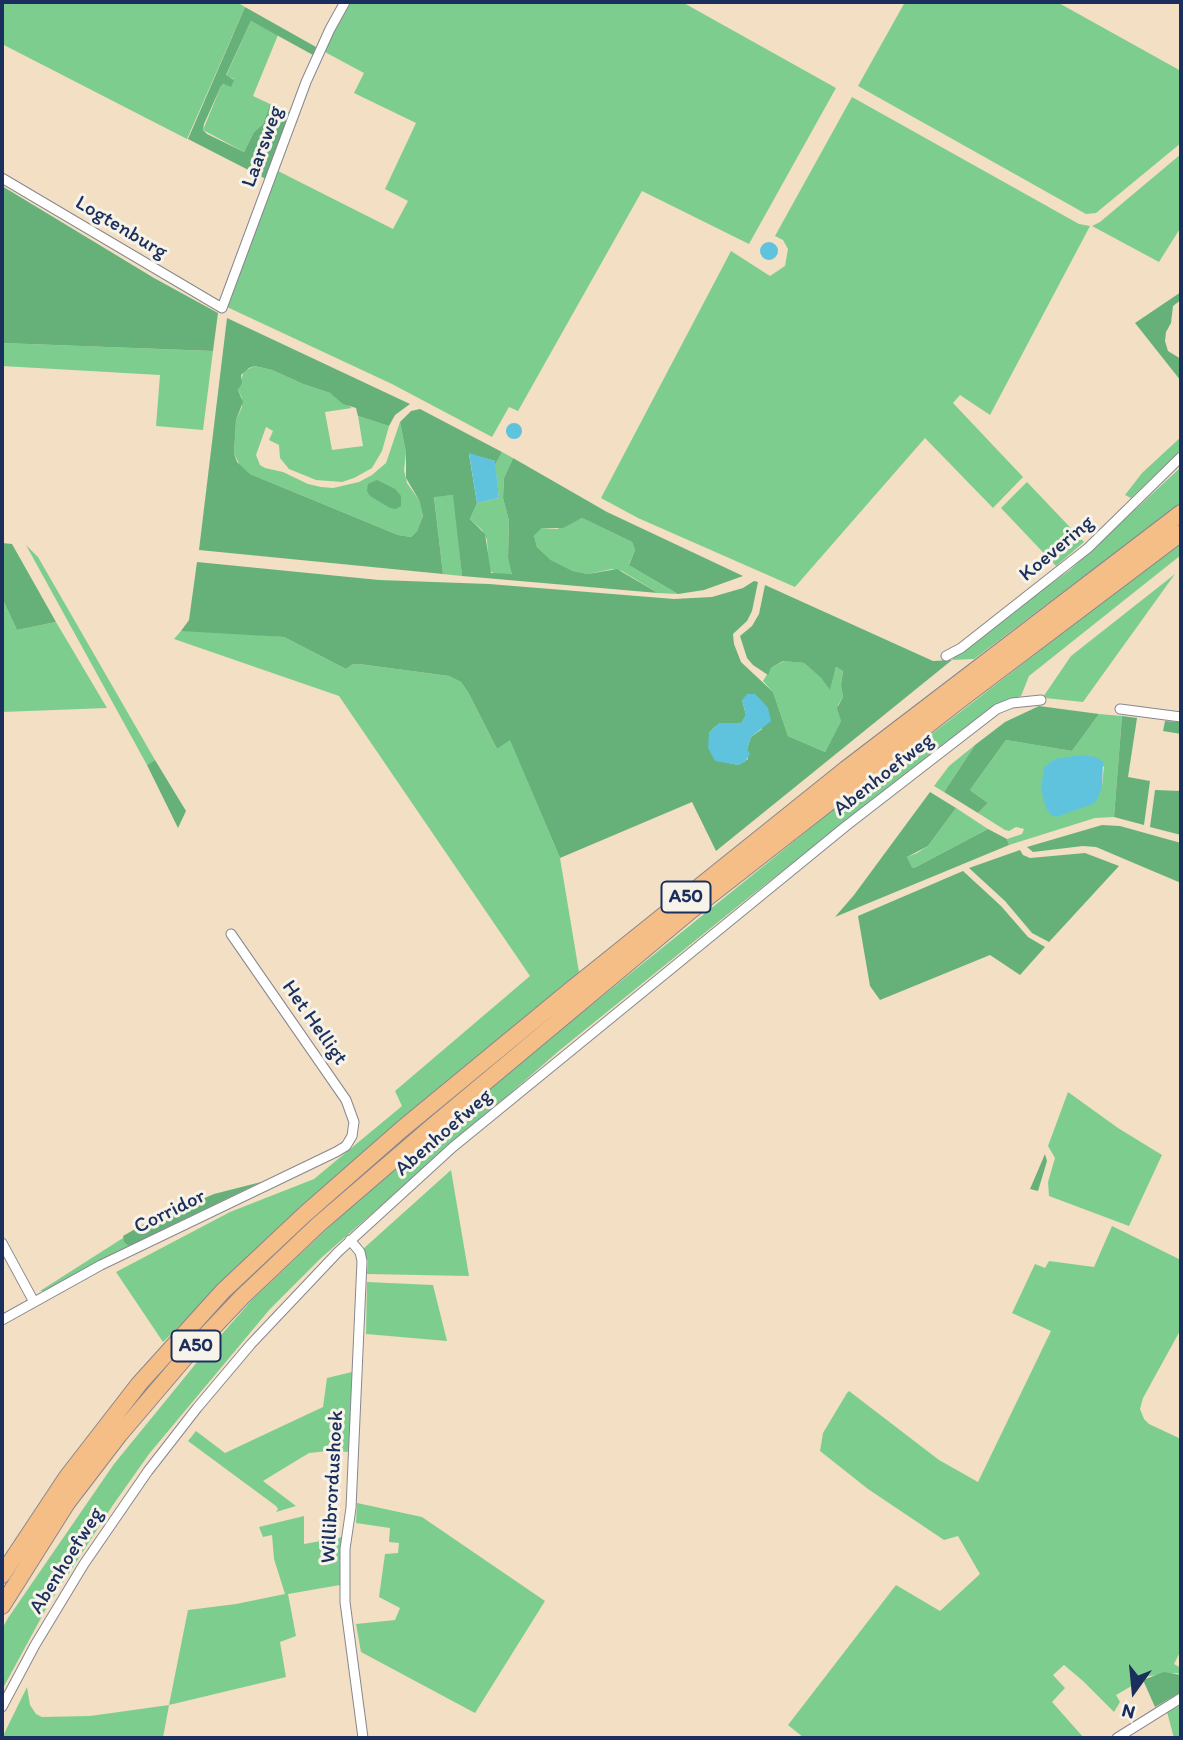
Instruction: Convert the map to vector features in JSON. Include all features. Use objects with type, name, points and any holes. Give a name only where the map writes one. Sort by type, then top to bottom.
[{"type":"highway","name":"A50","points":[[2,1575],[67,1477],[139,1384],[223,1291],[305,1214],[402,1129],[540,1015],[846,769],[1181,513]]},
{"type":"highway","name":"A50","points":[[2,1606],[67,1503],[119,1435],[188,1354],[242,1297],[319,1224],[433,1125],[689,912],[979,685],[1181,533]]},
{"type":"street","name":"Laarsweg","points":[[222,308],[306,82],[345,2]]},
{"type":"street","name":"Logtenburg","points":[[2,178],[222,308]]},
{"type":"street","name":"Koevering","points":[[946,656],[961,648],[1088,548],[1181,457]]},
{"type":"street","name":"Abenhoefweg","points":[[2,1707],[35,1645],[85,1564],[164,1450],[251,1343],[350,1240],[482,1122],[835,834],[997,709],[1024,701],[1041,700]]},
{"type":"street","points":[[1120,709],[1181,717]]},
{"type":"street","name":"Het Helligt","points":[[231,933],[346,1100],[354,1122],[352,1136]]},
{"type":"street","name":"Corridor","points":[[2,1320],[101,1265],[336,1153],[352,1136]]},
{"type":"street","name":"Willibrordushoek","points":[[350,1240],[360,1251],[362,1261],[351,1508],[345,1549],[345,1602],[363,1738]]},
{"type":"street","points":[[2,1243],[34,1302]]},
{"type":"street","points":[[1117,1738],[1181,1698]]},
{"type":"green space","points":[[2,2],[237,2],[245,7],[187,139],[2,44]]},
{"type":"green space","points":[[351,2],[682,2],[836,88],[749,244],[642,191],[518,411],[509,407],[492,437],[392,384],[227,307],[278,171],[393,229],[408,201],[385,189],[416,123],[354,93],[364,73],[323,51]]},
{"type":"green space","points":[[905,2],[1057,2],[1181,71],[1181,143],[1096,213],[1086,214],[858,86]]},
{"type":"green space","points":[[245,7],[316,47],[313,55],[251,21],[226,75],[234,80],[231,87],[224,84],[221,86],[204,124],[203,130],[207,134],[244,152],[254,132],[263,124],[270,104],[291,113],[266,179],[188,139]]},
{"type":"green space","points":[[251,21],[278,35],[253,96],[270,104],[263,124],[254,132],[244,152],[203,130],[221,86],[234,79],[226,76]]},
{"type":"green space","points":[[852,97],[1079,224],[1090,226],[990,415],[960,395],[953,403],[1023,477],[993,508],[925,438],[795,587],[638,518],[601,498],[731,251],[770,276],[785,266],[788,249],[783,240],[775,236]]},
{"type":"green space","points":[[1181,154],[1181,227],[1159,262],[1092,226],[1100,222]]},
{"type":"green space","points":[[2,186],[154,278],[218,313],[213,351],[2,343]]},
{"type":"green space","points":[[1181,292],[1181,300],[1173,306],[1165,341],[1168,351],[1181,359],[1181,381],[1135,323]]},
{"type":"green space","points":[[227,318],[410,404],[395,415],[389,426],[358,416],[356,408],[343,404],[330,393],[272,370],[255,366],[249,368],[241,375],[242,383],[238,390],[243,402],[236,420],[234,453],[237,462],[250,474],[398,535],[411,537],[417,531],[423,516],[419,500],[406,478],[406,453],[400,422],[411,411],[420,409],[502,452],[495,465],[495,461],[469,454],[477,503],[470,519],[485,534],[491,573],[512,574],[508,558],[509,521],[503,498],[504,478],[513,458],[607,512],[743,576],[704,590],[678,594],[629,565],[635,550],[632,542],[582,518],[563,528],[542,528],[534,536],[537,547],[551,560],[573,571],[588,574],[617,569],[658,593],[462,576],[453,495],[434,497],[443,574],[199,550]]},
{"type":"green space","points":[[2,343],[213,351],[203,430],[156,426],[160,375],[2,366]]},
{"type":"green space","points":[[255,366],[330,393],[352,408],[325,412],[332,450],[363,446],[358,416],[389,426],[382,451],[372,468],[342,482],[316,480],[289,469],[280,458],[279,445],[269,440],[273,431],[266,427],[256,455],[260,465],[265,468],[321,487],[333,488],[359,482],[386,463],[400,422],[406,453],[404,470],[407,483],[419,500],[423,516],[417,531],[411,537],[398,535],[250,474],[240,466],[234,453],[236,420],[242,407],[238,390],[244,371]]},
{"type":"green space","points":[[1181,437],[1181,450],[1131,498],[1125,495],[1142,473]]},
{"type":"green space","points":[[502,452],[513,458],[504,478],[503,498],[509,521],[508,558],[513,572],[510,575],[496,575],[489,570],[487,540],[482,530],[470,519],[477,503],[499,498],[495,465]]},
{"type":"green space","points":[[1181,467],[1181,503],[974,659],[952,660],[961,648],[1070,570]]},
{"type":"green space","points":[[377,480],[395,489],[401,496],[401,506],[390,508],[370,496],[367,491],[368,484]]},
{"type":"green space","points":[[1027,482],[1084,542],[1056,566],[1001,508]]},
{"type":"green space","points":[[454,495],[462,576],[443,574],[434,496]]},
{"type":"green space","points":[[582,518],[632,542],[635,550],[629,564],[678,594],[658,593],[622,571],[612,569],[588,574],[573,571],[551,560],[537,547],[534,536],[542,528],[557,529]]},
{"type":"green space","points":[[1181,542],[1181,555],[1029,676],[1021,696],[998,704],[980,716],[743,902],[560,1050],[321,1258],[270,1309],[149,1454],[47,1607],[2,1690],[2,1629],[8,1618],[114,1464],[252,1300],[346,1211],[465,1107],[833,810]]},
{"type":"green space","points":[[2,543],[12,544],[56,622],[17,630],[2,598]]},
{"type":"green space","points":[[26,545],[38,557],[155,760],[147,765]]},
{"type":"green space","points":[[197,562],[379,580],[489,584],[674,599],[712,597],[743,588],[754,581],[758,582],[752,611],[747,621],[733,634],[741,662],[773,692],[788,736],[825,752],[841,721],[837,708],[843,697],[843,671],[836,667],[830,690],[804,663],[783,661],[771,668],[768,675],[753,665],[747,658],[740,636],[752,626],[759,614],[765,585],[933,661],[952,660],[716,851],[692,802],[560,858],[510,740],[497,749],[461,682],[449,676],[359,664],[353,664],[346,669],[284,637],[181,631],[189,620]],"holes":[[[742,700],[762,729],[751,737],[747,749],[748,759],[738,765],[725,762],[709,733],[716,726],[741,724],[746,715]]]},
{"type":"green space","points":[[1175,574],[1083,702],[1045,698],[1041,700],[1071,656]]},
{"type":"green space","points":[[2,598],[17,630],[56,622],[107,708],[2,712]]},
{"type":"green space","points":[[181,631],[284,637],[346,669],[353,664],[359,664],[449,676],[461,682],[497,749],[510,739],[560,858],[579,972],[312,1197],[163,1342],[116,1272],[230,1212],[314,1179],[402,1106],[395,1091],[530,976],[339,696],[174,639]]},
{"type":"green space","points":[[784,661],[804,663],[830,689],[836,667],[843,671],[843,697],[838,705],[841,721],[825,752],[788,736],[773,692],[763,681],[771,668]]},
{"type":"green space","points":[[1039,706],[1099,714],[1072,751],[1006,740],[970,790],[988,803],[978,813],[944,792],[975,745],[1005,722]]},
{"type":"green space","points":[[1099,714],[1122,716],[1114,817],[1095,818],[1009,845],[1007,839],[1022,834],[1024,829],[1016,827],[1005,830],[978,813],[988,803],[970,790],[1006,740],[1072,751]],"holes":[[[1104,766],[1102,787],[1051,815]]]},
{"type":"green space","points":[[1122,716],[1137,718],[1128,777],[1150,781],[1144,825],[1114,817]]},
{"type":"green space","points":[[1165,721],[1181,722],[1181,734],[1163,731]]},
{"type":"green space","points":[[975,745],[944,792],[934,786],[949,766]]},
{"type":"green space","points":[[155,760],[186,811],[178,828],[147,765]]},
{"type":"green space","points":[[1155,790],[1181,791],[1181,835],[1150,827]]},
{"type":"green space","points":[[930,792],[956,808],[928,846],[907,857],[912,867],[988,829],[1007,839],[1009,845],[835,917],[854,895]]},
{"type":"green space","points":[[956,808],[988,829],[912,867],[907,857],[928,846]]},
{"type":"green space","points":[[1102,825],[1120,826],[1181,843],[1181,883],[1096,847],[1033,852],[1027,847]]},
{"type":"green space","points":[[1020,850],[1030,858],[1085,853],[1119,866],[1049,942],[1032,933],[1005,901],[969,868]]},
{"type":"green space","points":[[963,871],[1001,906],[1028,937],[1045,947],[1020,975],[990,955],[880,1000],[870,986],[858,916]]},
{"type":"green space","points":[[1068,1092],[1162,1155],[1129,1226],[1049,1196],[1048,1182],[1055,1158],[1048,1146]]},
{"type":"green space","points":[[1045,1154],[1047,1161],[1038,1191],[1030,1189]]},
{"type":"green space","points":[[451,1170],[469,1276],[367,1274],[368,1261],[363,1249]]},
{"type":"green space","points":[[261,1182],[129,1246],[124,1242],[123,1236],[144,1224],[214,1194]]},
{"type":"green space","points":[[1112,1226],[1181,1260],[1181,1329],[1143,1398],[1140,1409],[1149,1424],[1181,1439],[1181,1654],[1174,1664],[1181,1668],[1181,1675],[1177,1673],[1149,1676],[1116,1695],[1120,1702],[1114,1712],[1064,1665],[1053,1675],[1065,1688],[1052,1702],[1084,1738],[804,1738],[788,1725],[896,1585],[940,1611],[980,1574],[958,1536],[944,1540],[868,1489],[820,1451],[823,1433],[847,1393],[849,1391],[939,1460],[978,1482],[1051,1331],[1012,1313],[1035,1264],[1045,1268],[1049,1261],[1094,1267]]},
{"type":"green space","points":[[123,1238],[129,1246],[45,1291],[40,1291]]},
{"type":"green space","points":[[367,1282],[433,1285],[447,1341],[366,1334]]},
{"type":"green space","points":[[352,1372],[349,1452],[309,1453],[263,1481],[296,1506],[276,1512],[276,1506],[188,1441],[196,1431],[225,1453],[323,1407],[327,1378]]},
{"type":"green space","points":[[357,1503],[422,1517],[545,1601],[475,1713],[361,1652],[356,1624],[395,1620],[400,1608],[379,1597],[385,1554],[398,1553],[399,1543],[389,1542],[390,1528],[356,1523]]},
{"type":"green space","points":[[304,1516],[304,1544],[343,1537],[340,1585],[288,1594],[296,1636],[280,1642],[286,1677],[169,1705],[188,1610],[285,1594],[274,1559],[272,1535],[263,1537],[259,1527]]},
{"type":"green space","points":[[1164,1672],[1181,1675],[1181,1692],[1155,1707],[1143,1680]]},
{"type":"green space","points":[[27,1687],[30,1705],[36,1714],[42,1717],[90,1716],[169,1705],[163,1738],[2,1738]]},
{"type":"green space","points":[[1181,1705],[1181,1738],[1174,1738],[1167,1712]]},
{"type":"water","points":[[765,242],[773,242],[778,251],[776,258],[765,260],[760,255],[760,247]]},
{"type":"water","points":[[511,423],[517,423],[522,431],[520,437],[511,439],[506,434],[506,428]]},
{"type":"water","points":[[469,453],[495,461],[499,498],[477,503]]},
{"type":"water","points":[[747,694],[755,694],[761,700],[768,708],[771,721],[751,737],[747,749],[750,754],[745,762],[738,765],[715,761],[708,748],[709,733],[719,723],[741,723],[746,715],[742,700]]},
{"type":"water","points":[[1082,755],[1096,757],[1103,762],[1102,787],[1097,800],[1093,804],[1056,817],[1051,815],[1041,790],[1044,767],[1055,759]]}]
